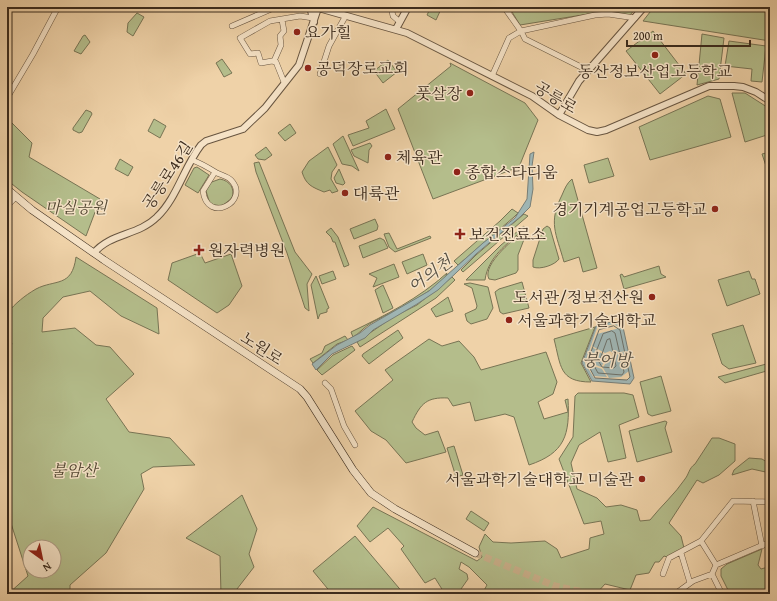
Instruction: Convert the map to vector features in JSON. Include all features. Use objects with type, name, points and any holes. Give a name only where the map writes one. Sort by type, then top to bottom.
[{"type":"main road","name":"노원로","points":[[7,189],[94,253],[300,389],[311,402],[353,470],[371,493],[395,510],[475,553]]},
{"type":"street","points":[[7,98],[58,7]]},
{"type":"street","points":[[232,26],[276,7]]},
{"type":"street","points":[[310,7],[314,21]]},
{"type":"street","points":[[391,7],[393,16],[400,22]]},
{"type":"street","points":[[396,29],[408,7]]},
{"type":"street","points":[[504,7],[525,39],[589,70]]},
{"type":"street","points":[[559,115],[579,80],[644,7]]},
{"type":"street","name":"공릉로46길","points":[[94,253],[103,243],[141,229],[158,216],[196,151],[206,141],[235,133],[250,124],[265,108],[284,82],[299,65],[317,8]]},
{"type":"street","name":"공릉로","points":[[317,8],[331,10],[344,17],[396,29],[532,96],[559,115],[588,130],[597,132],[606,130],[708,86],[744,87],[756,92],[770,101]]},
{"type":"street","points":[[261,14],[265,24]]},
{"type":"street","points":[[492,76],[509,38],[521,31],[595,15],[608,14],[634,18]]},
{"type":"street","points":[[274,61],[261,63],[258,54],[250,54],[240,38],[265,24],[282,20],[300,16],[314,21]]},
{"type":"street","points":[[320,74],[329,46],[344,17]]},
{"type":"street","points":[[274,61],[282,44],[280,36],[284,31],[282,20]]},
{"type":"street","points":[[274,61],[284,82]]},
{"type":"street","points":[[192,160],[215,172],[232,181],[235,189],[232,202],[224,207],[212,206],[203,196],[203,191],[215,172]]},
{"type":"street","points":[[7,206],[16,197]]},
{"type":"street","points":[[325,384],[331,389],[344,426],[355,445]]},
{"type":"street","points":[[663,574],[669,558],[681,553],[701,541],[734,501],[770,502]]},
{"type":"street","points":[[753,501],[762,546]]},
{"type":"street","points":[[701,541],[716,565]]},
{"type":"street","points":[[675,594],[690,583],[712,574],[716,565],[770,542]]},
{"type":"street","points":[[681,553],[690,583]]},
{"type":"street","points":[[712,574],[722,594]]},
{"type":"green space","points":[[431,7],[442,7],[436,20],[427,15]]},
{"type":"green space","points":[[509,7],[637,7],[630,15],[607,11],[520,25]]},
{"type":"green space","points":[[654,7],[770,7],[770,41],[643,21]]},
{"type":"green space","points":[[137,13],[144,17],[133,36],[127,32],[128,23]]},
{"type":"green space","points":[[653,31],[686,74],[660,94],[626,51]]},
{"type":"green space","points":[[702,34],[724,38],[719,79],[697,85]]},
{"type":"green space","points":[[85,35],[90,42],[81,54],[74,51],[83,36]]},
{"type":"green space","points":[[729,41],[766,46],[762,82],[751,81],[752,69],[725,66]]},
{"type":"green space","points":[[222,59],[232,73],[224,77],[216,63]]},
{"type":"green space","points":[[388,60],[397,72],[383,83],[374,71]]},
{"type":"green space","points":[[450,63],[525,103],[538,120],[519,167],[433,199],[398,109],[451,66]]},
{"type":"green space","points":[[732,93],[745,93],[770,109],[770,134],[745,142]]},
{"type":"green space","points":[[708,96],[720,99],[731,137],[650,160],[639,127]]},
{"type":"green space","points":[[386,109],[395,129],[353,146],[348,135],[369,128],[366,121]]},
{"type":"green space","points":[[86,110],[92,114],[82,132],[79,133],[73,130],[73,128]]},
{"type":"green space","name":"마실공원","points":[[7,118],[32,143],[29,157],[100,199],[86,236],[7,180]]},
{"type":"green space","points":[[154,119],[166,126],[160,138],[148,131]]},
{"type":"green space","points":[[290,124],[296,133],[285,141],[278,133]]},
{"type":"green space","points":[[343,136],[359,171],[352,166],[342,164],[333,144]]},
{"type":"green space","points":[[370,143],[372,146],[369,150],[368,163],[354,156],[351,150]]},
{"type":"green space","points":[[266,147],[272,155],[265,160],[258,159],[255,155]]},
{"type":"green space","points":[[328,147],[337,165],[332,172],[331,179],[338,191],[332,193],[330,190],[324,192],[310,185],[305,180],[302,172],[309,161]]},
{"type":"green space","points":[[770,152],[770,178],[762,154]]},
{"type":"green space","points":[[608,158],[614,176],[589,183],[584,165]]},
{"type":"green space","points":[[120,159],[133,167],[128,176],[115,169]]},
{"type":"green space","points":[[259,162],[295,252],[312,274],[307,284],[309,311],[305,308],[287,253],[256,172],[254,163]]},
{"type":"green space","points":[[197,167],[209,175],[198,193],[185,185],[194,168]]},
{"type":"green space","points":[[339,169],[345,183],[343,185],[336,183],[334,178]]},
{"type":"green space","points":[[220,179],[227,181],[233,191],[232,198],[222,206],[210,204],[206,191],[209,183]]},
{"type":"green space","points":[[572,179],[597,268],[583,272],[579,257],[564,262],[556,235],[554,221],[555,213],[566,186]]},
{"type":"green space","points":[[512,209],[518,213],[514,217],[458,265],[454,261],[500,221]]},
{"type":"green space","points":[[524,214],[528,216],[463,272],[461,270],[476,255]]},
{"type":"green space","points":[[375,219],[378,226],[377,230],[354,239],[350,229]]},
{"type":"green space","points":[[524,226],[524,229],[494,258],[490,264],[485,280],[466,280],[501,245]]},
{"type":"green space","points":[[547,226],[550,228],[559,259],[547,266],[536,268],[533,267],[533,260],[543,229]]},
{"type":"green space","points":[[331,228],[338,237],[349,265],[344,267],[335,242],[333,242],[331,237],[326,232]]},
{"type":"green space","points":[[528,229],[518,255],[518,270],[516,273],[495,280],[489,279],[488,273],[490,266],[501,251],[516,237]]},
{"type":"green space","points":[[389,233],[397,249],[430,236],[431,238],[395,252],[389,247],[384,234]]},
{"type":"green space","points":[[380,238],[384,240],[388,248],[363,258],[359,246]]},
{"type":"green space","points":[[200,253],[205,263],[231,254],[242,286],[229,305],[217,313],[168,280],[172,263]]},
{"type":"green space","points":[[423,254],[427,265],[407,274],[402,262]]},
{"type":"green space","name":"불암산","points":[[76,257],[157,308],[159,334],[121,316],[90,291],[63,297],[43,318],[42,332],[75,328],[96,345],[110,347],[134,374],[106,399],[129,432],[170,438],[195,465],[153,467],[141,474],[144,489],[106,553],[70,585],[70,593],[58,591],[55,594],[8,594],[25,579],[62,579],[62,539],[22,539],[22,557],[7,511],[7,350],[12,344],[7,331],[7,313],[20,300],[36,289],[62,281],[71,274]]},
{"type":"green space","points":[[394,264],[399,277],[373,287],[377,278],[369,274]]},
{"type":"green space","points":[[659,266],[661,274],[666,277],[624,289],[620,275],[622,274],[624,277]]},
{"type":"green space","points":[[333,271],[336,279],[322,284],[319,276]]},
{"type":"green space","points":[[749,271],[752,279],[755,279],[760,294],[727,306],[718,280]]},
{"type":"green space","points":[[447,273],[444,279],[426,293],[366,326],[353,337],[351,332],[413,299]]},
{"type":"green space","points":[[316,276],[329,308],[327,309],[327,312],[320,314],[318,319],[311,285]]},
{"type":"green space","points":[[452,277],[455,280],[436,298],[360,347],[357,342],[393,317],[417,305]]},
{"type":"green space","points":[[522,282],[529,308],[503,314],[500,312],[495,292],[499,289]]},
{"type":"green space","points":[[470,283],[488,287],[493,308],[487,319],[471,324],[467,321],[465,314],[476,309],[477,306],[472,288],[464,284]]},
{"type":"green space","points":[[383,285],[393,308],[383,313],[375,290]]},
{"type":"green space","points":[[448,297],[453,311],[436,317],[431,309]]},
{"type":"green space","points":[[743,325],[756,363],[729,369],[722,364],[712,334]]},
{"type":"green space","points":[[595,327],[581,363],[591,382],[573,379],[567,376],[563,371],[554,339]]},
{"type":"green space","points":[[398,330],[403,338],[369,364],[362,356],[363,354]]},
{"type":"green space","points":[[345,336],[348,340],[337,344],[313,363],[310,359],[322,353],[325,346]]},
{"type":"green space","points":[[429,339],[442,346],[459,341],[474,357],[481,370],[546,352],[557,382],[553,394],[538,402],[544,419],[568,412],[566,433],[563,441],[551,455],[529,465],[514,417],[505,414],[475,421],[470,402],[453,406],[448,398],[435,399],[426,402],[418,410],[412,422],[416,428],[425,435],[438,431],[446,452],[406,463],[386,440],[371,431],[355,411],[393,380],[385,370]]},
{"type":"green space","points":[[352,346],[355,350],[322,375],[317,370],[333,355]]},
{"type":"green space","points":[[770,363],[770,370],[725,383],[718,377]]},
{"type":"green space","points":[[661,376],[671,411],[652,416],[648,414],[640,382]]},
{"type":"green space","points":[[578,393],[624,393],[633,395],[639,417],[619,425],[626,458],[608,462],[600,432],[579,445],[571,463],[577,489],[597,498],[606,507],[621,505],[637,510],[640,521],[650,520],[659,510],[685,479],[691,467],[695,464],[712,438],[719,438],[735,444],[735,461],[719,475],[703,483],[697,480],[669,523],[681,536],[684,548],[667,557],[664,556],[659,562],[655,562],[649,573],[636,575],[630,590],[605,584],[596,594],[482,594],[487,585],[469,567],[461,562],[459,569],[467,574],[468,579],[461,589],[467,594],[445,594],[435,578],[425,583],[401,549],[404,546],[388,528],[370,542],[357,526],[373,507],[477,561],[482,557],[479,547],[485,534],[493,542],[511,543],[545,541],[557,549],[561,558],[589,549],[590,538],[604,534],[601,521],[584,524],[559,459],[573,437],[575,396]]},
{"type":"green space","points":[[568,399],[568,412],[565,400]]},
{"type":"green space","points":[[665,421],[667,422],[665,428],[672,452],[637,462],[629,431]]},
{"type":"green space","points":[[454,446],[463,475],[456,477],[447,448]]},
{"type":"green space","points":[[749,458],[762,459],[770,464],[770,473],[752,469],[732,475],[734,470]]},
{"type":"green space","points":[[242,495],[257,529],[249,554],[254,567],[237,589],[240,594],[221,594],[220,556],[186,538]]},
{"type":"green space","points":[[471,511],[489,523],[484,531],[466,519]]},
{"type":"green space","points":[[355,536],[404,594],[332,594],[313,571]]},
{"type":"green space","points":[[762,549],[758,565],[761,569],[768,567],[770,570],[770,594],[730,594],[721,576],[721,569],[727,564]]},
{"type":"water","points":[[534,152],[532,166],[533,189],[530,207],[520,217],[476,254],[438,290],[373,330],[365,338],[332,354],[316,370],[312,364],[337,345],[360,333],[370,325],[429,291],[483,243],[515,218],[527,199],[530,154]]},
{"type":"water","name":"붕어방","points":[[615,321],[623,327],[634,378],[630,384],[592,381],[582,363],[596,326]]},
{"type":"pier","points":[[614,324],[620,328],[597,334],[592,346],[605,353],[610,351],[613,353],[627,351],[613,355],[610,360],[607,360],[603,368],[609,378],[621,377],[629,371],[630,377],[628,380],[594,378],[585,363],[597,328]],"holes":[[[592,347],[604,355],[606,359],[601,367],[593,364],[588,359]],[[593,366],[602,369],[607,377],[594,376],[590,369]]]},
{"type":"tunnel","points":[[475,553],[555,586],[593,594]]},
{"type":"place","name":"요가힐","points":[[297,32]]},
{"type":"place","name":"동산정보산업고등학교","points":[[655,55]]},
{"type":"place","name":"공덕장로교회","points":[[308,68]]},
{"type":"place","name":"풋살장","points":[[470,93]]},
{"type":"place","name":"체육관","points":[[388,157]]},
{"type":"place","name":"종합스타디움","points":[[457,172]]},
{"type":"place","name":"대륙관","points":[[345,193]]},
{"type":"place","name":"경기기계공업고등학교","points":[[715,209]]},
{"type":"place","name":"보건진료소","points":[[460,234]]},
{"type":"place","name":"원자력병원","points":[[199,250]]},
{"type":"place","name":"도서관/정보전산원","points":[[652,297]]},
{"type":"place","name":"서울과학기술대학교","points":[[509,320]]},
{"type":"place","name":"서울과학기술대학교 미술관","points":[[642,479]]},
{"type":"water label","name":"어의천","points":[[430,274]]}]
